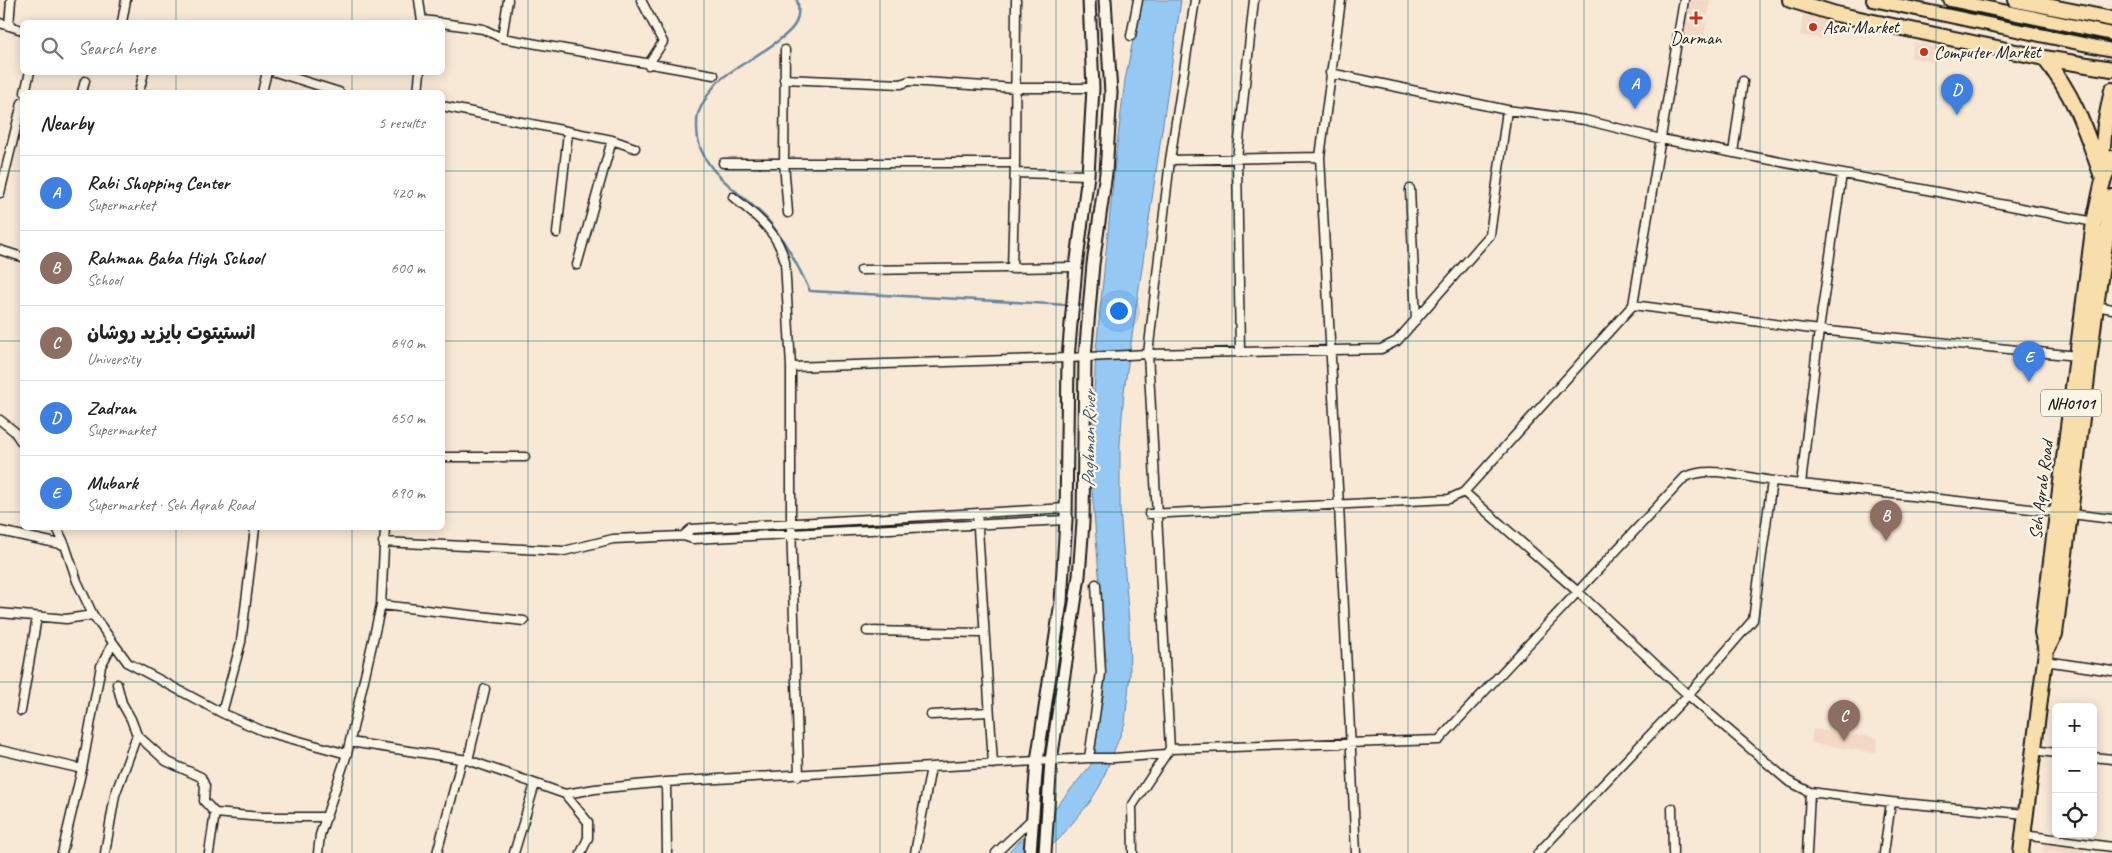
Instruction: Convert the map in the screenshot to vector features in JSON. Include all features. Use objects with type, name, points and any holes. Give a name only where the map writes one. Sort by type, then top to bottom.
[{"type":"highway","points":[[1790,0],[1836,14],[2044,58],[2112,69]]},
{"type":"highway","points":[[2016,0],[2112,19]]},
{"type":"highway","points":[[2044,58],[2060,78],[2081,117],[2101,180]]},
{"type":"highway","name":"NH0101","points":[[2101,180],[2105,124],[2112,90]]},
{"type":"highway","name":"Seh Aqrab Road","points":[[2021,853],[2045,656],[2055,634],[2077,356],[2094,222],[2101,180],[2112,158]]},
{"type":"highway","name":"Seh Aqrab Road","points":[[2064,513],[2112,198]]},
{"type":"main road","points":[[1030,853],[1037,761],[1061,602],[1066,520],[1068,358],[1076,267],[1088,174],[1093,88],[1088,0]]},
{"type":"main road","points":[[1045,853],[1051,760],[1079,576],[1083,522],[1085,357],[1094,264],[1106,173],[1111,93],[1105,0]]},
{"type":"main road","points":[[1873,0],[2112,50]]},
{"type":"main road","points":[[1950,0],[2112,34]]},
{"type":"street","points":[[9,26],[11,0]]},
{"type":"street","points":[[122,20],[126,0]]},
{"type":"street","points":[[419,0],[422,20]]},
{"type":"street","points":[[502,38],[508,0]]},
{"type":"street","points":[[641,0],[662,42],[648,65]]},
{"type":"street","points":[[1012,269],[1015,173],[1016,0]]},
{"type":"street","points":[[1132,36],[1138,0]]},
{"type":"street","points":[[1133,853],[1132,806],[1168,751],[1159,513],[1148,354],[1170,160],[1195,0]]},
{"type":"street","points":[[1240,352],[1237,159],[1254,0]]},
{"type":"street","points":[[1341,0],[1320,157],[1356,853]]},
{"type":"street","points":[[1149,514],[1449,499],[1464,492],[1634,305],[1684,0]]},
{"type":"street","points":[[0,23],[20,29]]},
{"type":"street","points":[[445,24],[483,30],[502,38],[714,75]]},
{"type":"street","points":[[785,50],[784,163],[788,213]]},
{"type":"street","points":[[1330,74],[1507,110],[1585,120],[1661,139],[2094,222]]},
{"type":"street","points":[[26,90],[29,75]]},
{"type":"street","points":[[139,90],[143,75]]},
{"type":"street","points":[[262,90],[266,75]]},
{"type":"street","points":[[285,75],[333,90]]},
{"type":"street","points":[[418,90],[420,75]]},
{"type":"street","points":[[784,79],[901,84],[909,81],[1015,88],[1093,88]]},
{"type":"street","points":[[83,90],[85,81]]},
{"type":"street","points":[[1733,153],[1744,81]]},
{"type":"street","points":[[445,107],[612,140],[635,148]]},
{"type":"street","points":[[791,368],[1148,354],[1380,349],[1397,341],[1490,235],[1507,110]]},
{"type":"street","points":[[0,193],[20,111]]},
{"type":"street","points":[[558,233],[568,132]]},
{"type":"street","points":[[577,265],[612,140]]},
{"type":"street","points":[[1170,160],[1320,157]]},
{"type":"street","points":[[722,163],[1015,162]]},
{"type":"street","points":[[1015,173],[1088,174]]},
{"type":"street","points":[[1801,484],[1819,330],[1842,174]]},
{"type":"street","points":[[1410,188],[1416,320]]},
{"type":"street","points":[[733,197],[764,222],[782,248],[785,262],[791,368],[791,524],[799,776]]},
{"type":"street","points":[[0,250],[20,256]]},
{"type":"street","points":[[861,270],[1076,267]]},
{"type":"street","points":[[1634,305],[1819,330],[2077,356]]},
{"type":"street","points":[[2096,306],[2112,308]]},
{"type":"street","points":[[0,420],[14,431],[20,440]]},
{"type":"street","points":[[445,457],[525,457]]},
{"type":"street","points":[[350,742],[465,759],[565,794],[666,782],[1114,758],[1168,751],[1350,742],[1439,740],[1685,477],[1697,472],[1712,471],[1772,481],[2112,519]]},
{"type":"street","points":[[1538,853],[1688,695],[1753,620],[1772,481]]},
{"type":"street","points":[[1464,492],[1578,592],[1688,695],[1788,781],[1810,792],[1891,802],[2026,814]]},
{"type":"street","points":[[683,536],[692,529],[1066,508]]},
{"type":"street","points":[[977,513],[983,633],[993,764]]},
{"type":"street","points":[[383,542],[564,551],[613,539],[683,536],[692,539],[792,535],[1066,520]]},
{"type":"street","points":[[58,530],[77,581],[93,615],[128,663],[222,713],[263,731],[347,754]]},
{"type":"street","points":[[222,713],[241,642],[255,530]]},
{"type":"street","points":[[318,853],[320,835],[347,754],[381,605],[384,530]]},
{"type":"street","points":[[0,531],[65,545]]},
{"type":"street","points":[[1090,758],[1101,674],[1096,584]]},
{"type":"street","points":[[381,605],[524,621]]},
{"type":"street","points":[[0,613],[66,619],[93,615]]},
{"type":"street","points":[[21,711],[37,617]]},
{"type":"street","points":[[867,631],[983,633]]},
{"type":"street","points":[[62,853],[82,769],[101,666],[113,643]]},
{"type":"street","points":[[2045,656],[2112,671]]},
{"type":"street","points":[[118,684],[122,703],[131,719],[136,735],[166,761],[201,777],[204,786],[204,801],[214,813],[263,817],[327,818]]},
{"type":"street","points":[[437,853],[484,689]]},
{"type":"street","points":[[931,715],[989,712]]},
{"type":"street","points":[[105,853],[115,795],[136,735]]},
{"type":"street","points":[[0,750],[82,769]]},
{"type":"street","points":[[2034,750],[2052,752]]},
{"type":"street","points":[[2097,757],[2112,759]]},
{"type":"street","points":[[915,853],[931,767]]},
{"type":"street","points":[[666,782],[667,853]]},
{"type":"street","points":[[514,853],[535,784]]},
{"type":"street","points":[[1808,853],[1810,792]]},
{"type":"street","points":[[565,794],[588,822],[588,838],[581,853]]},
{"type":"street","points":[[1884,853],[1891,802]]},
{"type":"street","points":[[1672,808],[1673,853]]},
{"type":"street","points":[[209,853],[214,813]]},
{"type":"street","points":[[996,853],[1033,818]]},
{"type":"street","points":[[2023,835],[2112,847]]},
{"type":"shaded area","name":"Darman","points":[[1688,0],[1710,0],[1704,39],[1683,36]]},
{"type":"shaded area","name":"Asai Market","points":[[1803,15],[1826,19],[1824,39],[1800,35]]},
{"type":"shaded area","name":"Computer Market","points":[[1914,42],[1938,48],[1935,62],[1910,57]]},
{"type":"shaded area","points":[[1813,729],[1878,738],[1876,753],[1811,743]]},
{"type":"shaded area","points":[[2044,843],[2084,848],[2084,853],[2043,853]]},
{"type":"water","points":[[1141,0],[1181,0],[1124,391],[1120,444],[1120,510],[1129,623],[1130,674],[1125,723],[1101,784],[1090,802],[1059,839],[1044,853],[1007,853],[1056,807],[1091,765],[1103,696],[1106,660],[1091,477],[1096,350],[1125,80]]},
{"type":"waterway","points":[[797,0],[798,17],[792,29],[774,44],[718,82],[700,110],[697,129],[699,144],[704,157],[723,180],[757,209],[774,227],[791,254],[810,291],[1069,305]]},
{"type":"waterway","points":[[1075,305],[1087,306]]},
{"type":"place","name":"Darman","points":[[1696,18]]},
{"type":"place","name":"Asai Market","points":[[1813,27]]},
{"type":"place","name":"Computer Market","points":[[1924,52]]},
{"type":"place","name":"Rabi Shopping Center","points":[[1635,109]]},
{"type":"place","name":"Zadran","points":[[1957,115]]},
{"type":"place","name":"Mubark","points":[[2029,382]]},
{"type":"place","name":"Rahman Baba High School","points":[[1886,541]]},
{"type":"place","name":"انستیتوت بایزید روشان","points":[[1844,741]]},
{"type":"water label","name":"Paghman River","points":[[1088,439]]}]
